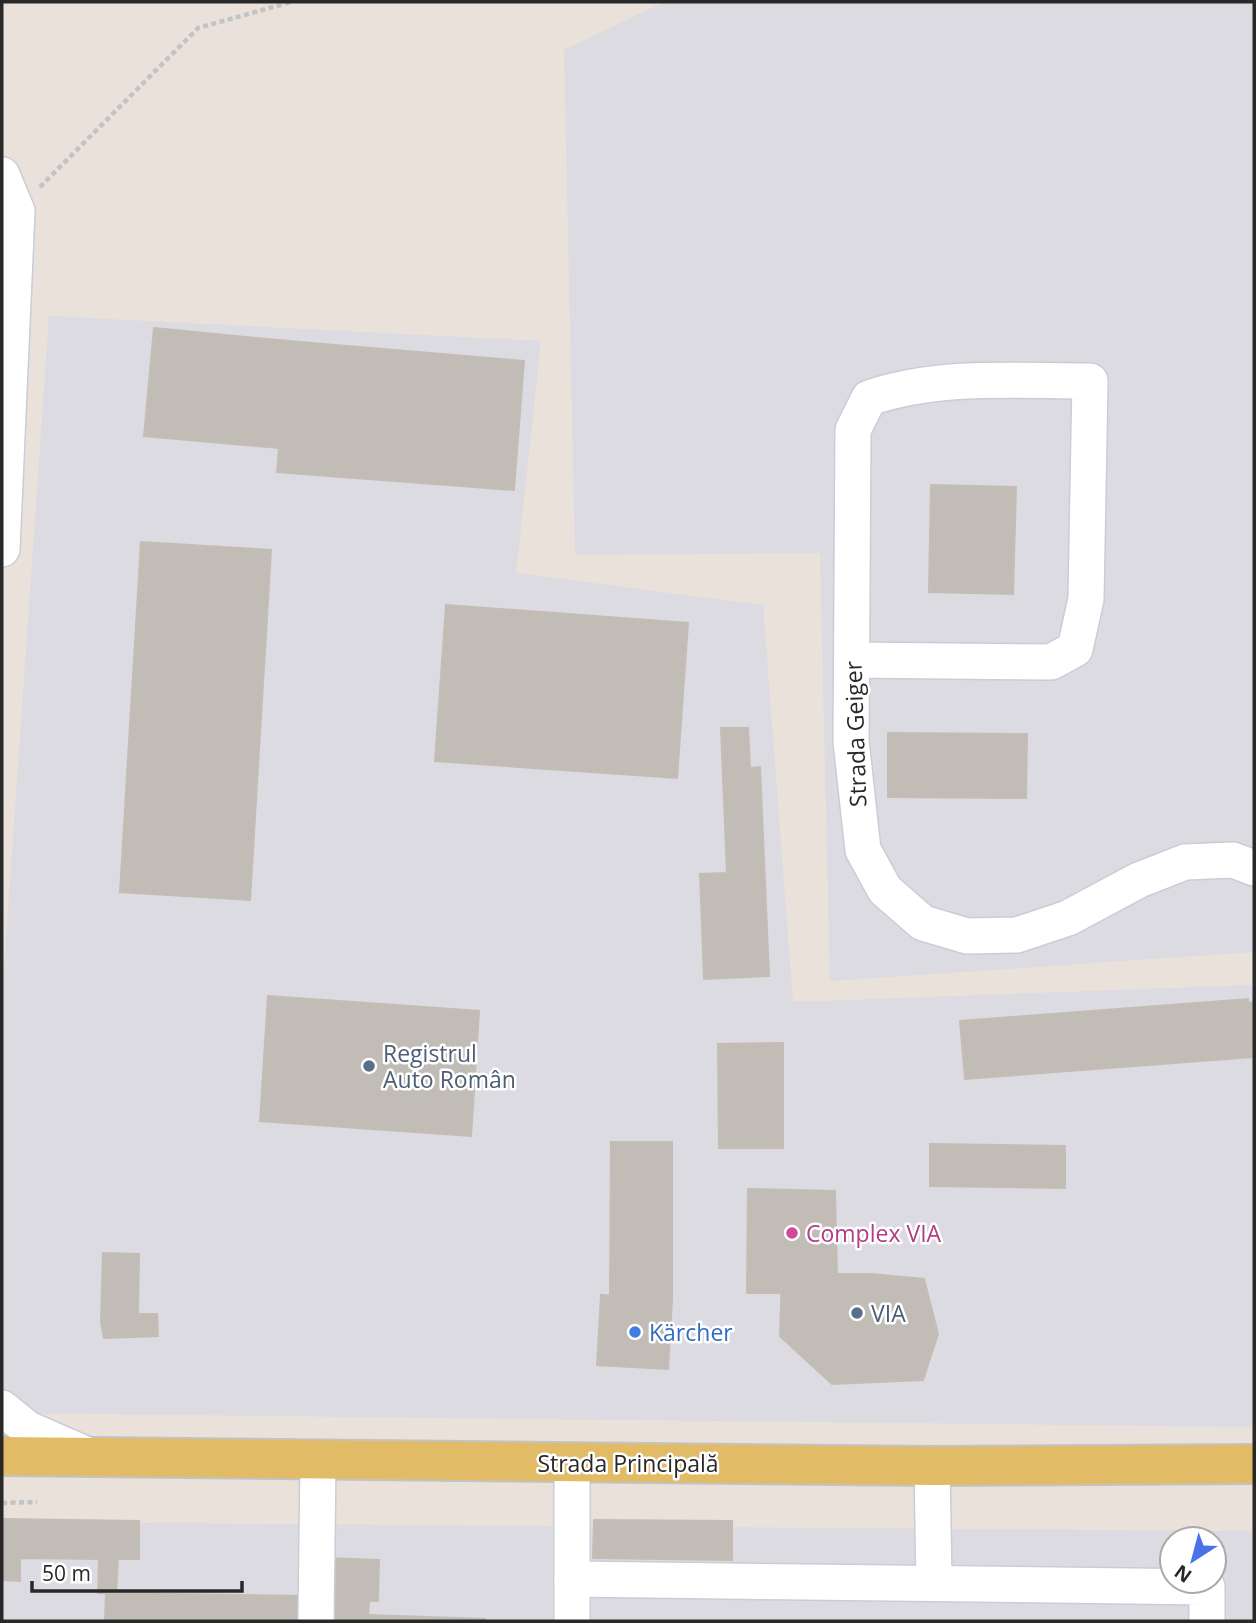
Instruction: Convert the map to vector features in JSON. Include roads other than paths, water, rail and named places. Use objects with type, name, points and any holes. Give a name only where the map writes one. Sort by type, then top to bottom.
[{"type":"main road","name":"Strada Principală","points":[[2,1456],[572,1464],[1254,1464]]},
{"type":"lane","points":[[2,175],[17,211],[2,549]]},
{"type":"lane","name":"Strada Geiger","points":[[852,660],[1051,662],[1075,649],[1086,599],[1090,381],[951,380],[902,387],[869,398],[853,430],[851,741],[863,850],[885,890],[923,923],[967,936],[1017,935],[1068,918],[1139,880],[1185,862],[1233,860],[1254,868]]},
{"type":"lane","points":[[2,1408],[28,1429],[97,1458]]},
{"type":"lane","points":[[316,1621],[318,1461]]},
{"type":"lane","points":[[572,1464],[572,1621]]},
{"type":"lane","points":[[932,1466],[934,1583]]},
{"type":"lane","points":[[572,1579],[1207,1587],[1207,1621]]},
{"type":"place","name":"Registrul Auto Român","points":[[369,1066]]},
{"type":"place","name":"Complex VIA","points":[[792,1233]]},
{"type":"place","name":"VIA","points":[[857,1313]]},
{"type":"place","name":"Kärcher","points":[[635,1332]]}]
